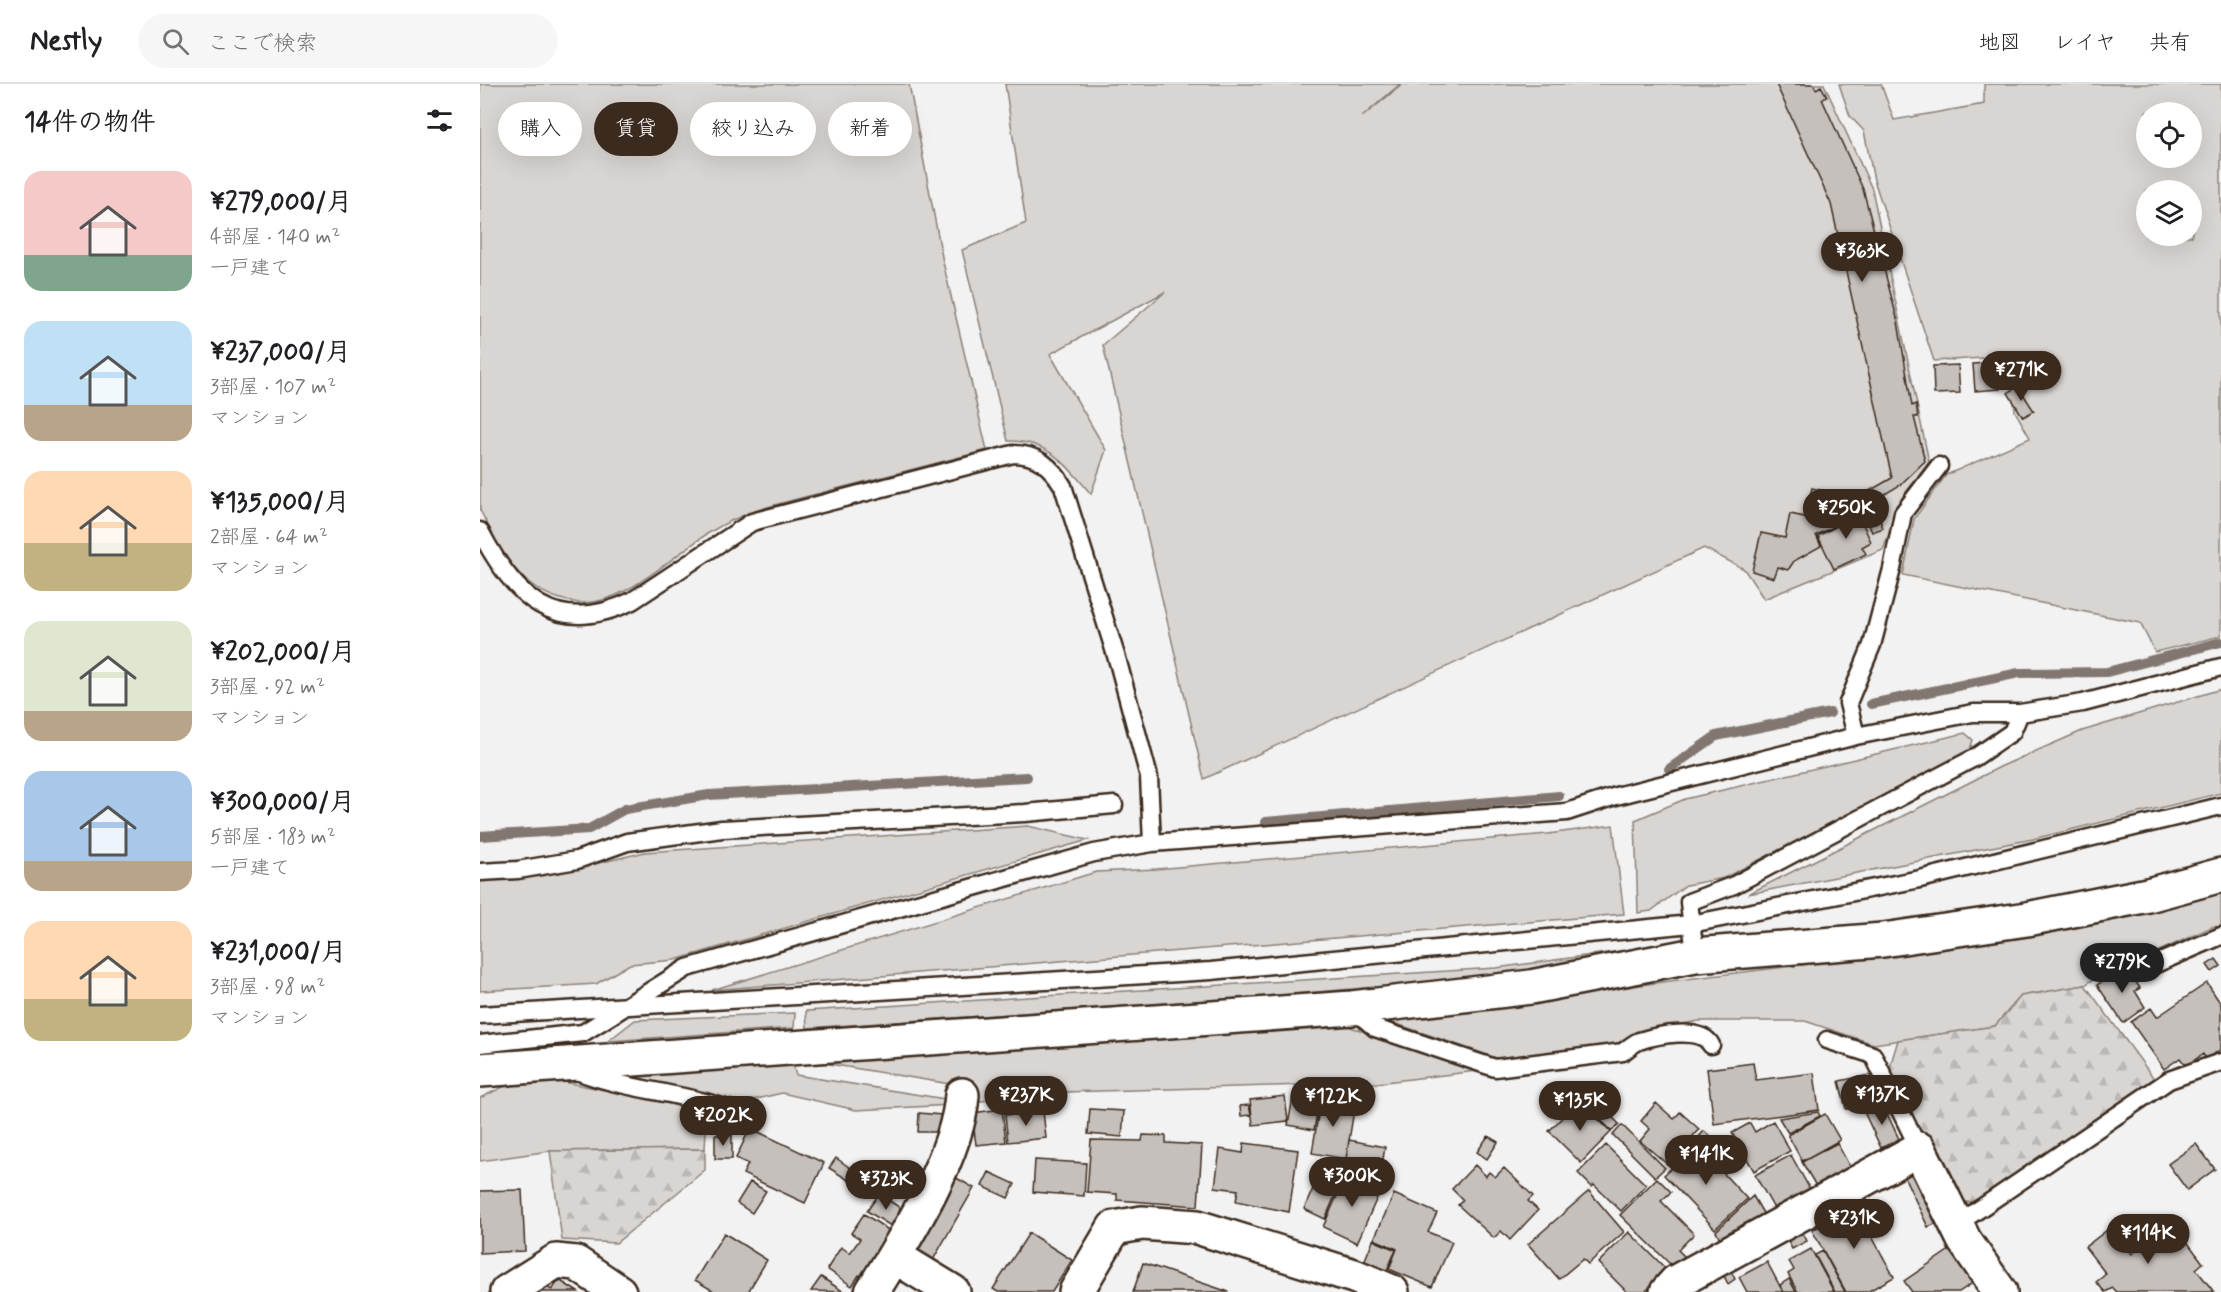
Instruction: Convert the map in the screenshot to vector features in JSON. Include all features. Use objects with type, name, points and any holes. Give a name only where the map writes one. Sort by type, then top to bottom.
[{"type":"street","points":[[480,1070],[1352,1008],[1531,987],[1693,940],[1883,940],[2027,920],[2148,895],[2221,875]]},
{"type":"street","points":[[872,1292],[894,1256],[946,1156],[961,1112],[962,1095]]},
{"type":"street","points":[[1667,1292],[1676,1282],[1919,1149],[1956,1225],[2000,1292]]},
{"type":"street","points":[[1076,1292],[1114,1228],[1142,1223],[1197,1227],[1354,1276],[1392,1292]]},
{"type":"street","points":[[894,1256],[953,1292]]},
{"type":"street","points":[[507,1292],[556,1261],[576,1263],[619,1292]]},
{"type":"lane","points":[[480,531],[504,574],[544,610],[592,614],[613,610],[632,601],[752,522],[1013,454],[1033,456],[1056,474],[1063,486],[1118,662],[1149,777],[1152,843]]},
{"type":"lane","points":[[1856,736],[1848,703],[1872,645],[1904,513],[1939,466]]},
{"type":"lane","points":[[480,1044],[583,1033],[687,969],[1094,853],[1152,843],[1567,812],[1616,796],[1856,736],[1973,713],[2020,713],[2083,703],[2221,668]]},
{"type":"lane","points":[[1693,940],[1689,902],[1734,885],[1974,758],[2012,732],[2020,713]]},
{"type":"lane","points":[[480,872],[518,870],[578,860],[627,842],[722,829],[1025,813],[1114,805]]},
{"type":"lane","points":[[480,1015],[1693,940],[1920,879],[2221,806]]},
{"type":"lane","points":[[2151,966],[2221,936]]},
{"type":"lane","points":[[1352,1008],[1375,1028],[1496,1068],[1623,1052],[1638,1041],[1693,1032],[1708,1039],[1711,1045]]},
{"type":"lane","points":[[1827,1040],[1873,1055],[1919,1149]]},
{"type":"lane","points":[[1956,1225],[2169,1080],[2221,1062]]},
{"type":"lane","points":[[556,1064],[595,1078],[718,1103],[746,1116]]},
{"type":"green space","points":[[480,84],[909,84],[943,262],[987,450],[786,502],[741,516],[712,531],[628,589],[610,598],[591,602],[573,602],[555,597],[539,590],[526,580],[505,556],[480,510]]},
{"type":"green space","points":[[1005,84],[1400,84],[1362,117],[1403,84],[1824,84],[1872,189],[1929,462],[1903,496],[1883,550],[1764,599],[1744,569],[1704,548],[1204,779],[1103,345],[1165,292],[1050,354],[1106,450],[1091,494],[1056,456],[1034,445],[1008,441],[962,250],[1026,223]]},
{"type":"green space","points":[[1839,84],[1881,84],[1894,120],[1984,104],[1984,84],[2221,84],[2221,636],[2155,652],[2140,623],[1903,575],[1914,519],[1946,475],[2030,438],[2015,411],[2013,391],[1998,366],[1983,358],[1934,361],[1874,180],[1864,131],[1850,116]]},
{"type":"green space","points":[[2221,689],[2221,793],[2033,839],[1748,894],[2002,766],[2082,731]]},
{"type":"green space","points":[[1965,733],[1973,740],[1969,752],[1724,878],[1686,885],[1651,911],[1638,913],[1635,820],[1685,799]]},
{"type":"green space","points":[[1613,825],[1624,914],[712,990],[1096,872],[1156,869],[1548,834]]},
{"type":"green space","points":[[1028,826],[1088,840],[675,960],[630,964],[596,984],[480,991],[480,878],[557,873],[645,852]]},
{"type":"green space","points":[[2221,891],[2221,928],[2214,926],[2148,956],[2132,953],[2085,985],[2021,996],[1995,1026],[1874,1044],[1805,1021],[1699,1021],[1637,1032],[1622,1045],[1508,1062],[1388,1021],[1662,982],[1866,957]]},
{"type":"green space","points":[[1621,951],[1620,955],[1498,976],[1285,995],[807,1028],[806,1011],[1496,968]]},
{"type":"green space","points":[[2085,985],[2155,1080],[1975,1201],[1956,1204],[1889,1070],[1898,1040],[1995,1026],[2021,996]]},
{"type":"green space","points":[[795,1013],[794,1028],[608,1041],[635,1020]]},
{"type":"green space","points":[[1342,1024],[1477,1071],[1377,1083],[1065,1092],[972,1102],[968,1087],[823,1063]]},
{"type":"green space","points":[[792,1063],[796,1075],[945,1099],[951,1105],[856,1110],[782,1093],[744,1102],[613,1075]]},
{"type":"green space","points":[[554,1080],[707,1110],[705,1149],[550,1151],[480,1161],[480,1098],[507,1085]]},
{"type":"green space","points":[[705,1149],[705,1170],[616,1243],[562,1240],[550,1151]]},
{"type":"building","points":[[1776,84],[1813,84],[1816,89],[1821,86],[1827,96],[1822,99],[1863,189],[1898,322],[1912,406],[1916,404],[1918,417],[1914,417],[1925,461],[1900,485],[1862,508],[1857,498],[1892,478],[1831,204]]},
{"type":"building","points":[[1998,362],[2000,389],[1975,391],[1973,364]]},
{"type":"building","points":[[1958,365],[1960,393],[1934,394],[1933,366]]},
{"type":"building","points":[[2010,366],[2019,381],[2009,387],[2000,372]]},
{"type":"building","points":[[2018,386],[2034,411],[2023,417],[2008,393]]},
{"type":"building","points":[[1812,488],[1849,497],[1845,512],[1838,514],[1840,524],[1816,535],[1821,546],[1794,561],[1788,570],[1778,567],[1774,578],[1752,571],[1761,533],[1785,538],[1790,514],[1805,517]]},
{"type":"building","points":[[1856,509],[1871,542],[1862,547],[1866,554],[1834,569],[1818,536],[1843,523],[1840,516]]},
{"type":"building","points":[[1876,510],[1883,528],[1872,532],[1864,514]]},
{"type":"building","points":[[2216,959],[2221,966],[2212,972],[2207,965]]},
{"type":"building","points":[[2125,966],[2140,988],[2135,991],[2145,1007],[2123,1023],[2097,985]]},
{"type":"building","points":[[2207,983],[2221,1004],[2221,1049],[2206,1059],[2203,1054],[2186,1066],[2180,1058],[2164,1069],[2131,1022],[2151,1008],[2157,1017]]},
{"type":"building","points":[[1753,1063],[1756,1080],[1814,1073],[1819,1110],[1714,1124],[1707,1069]]},
{"type":"building","points":[[1870,1075],[1876,1103],[1846,1109],[1839,1081]]},
{"type":"building","points":[[1590,1094],[1619,1124],[1612,1131],[1582,1102]]},
{"type":"building","points":[[1285,1096],[1288,1121],[1253,1125],[1250,1100]]},
{"type":"building","points":[[1293,1097],[1319,1101],[1314,1130],[1288,1125]]},
{"type":"building","points":[[1321,1098],[1355,1104],[1346,1159],[1312,1153]]},
{"type":"building","points":[[1579,1100],[1611,1132],[1581,1163],[1549,1131]]},
{"type":"building","points":[[1656,1103],[1674,1119],[1680,1112],[1699,1129],[1668,1165],[1640,1141],[1650,1129],[1641,1121]]},
{"type":"building","points":[[1882,1103],[1899,1139],[1881,1148],[1864,1112]]},
{"type":"building","points":[[1249,1105],[1251,1115],[1241,1116],[1240,1106]]},
{"type":"building","points":[[1002,1109],[1006,1142],[976,1145],[972,1113]]},
{"type":"building","points":[[1090,1109],[1124,1111],[1122,1137],[1088,1134]]},
{"type":"building","points":[[1043,1111],[1046,1138],[1008,1142],[1005,1115]]},
{"type":"building","points":[[1818,1112],[1820,1116],[1788,1133],[1779,1118]]},
{"type":"building","points":[[919,1113],[942,1115],[941,1132],[918,1132]]},
{"type":"building","points":[[1825,1114],[1840,1140],[1802,1161],[1788,1135]]},
{"type":"building","points":[[1773,1121],[1790,1151],[1754,1171],[1732,1133],[1750,1123],[1755,1132]]},
{"type":"building","points":[[1622,1125],[1665,1168],[1655,1177],[1613,1135]]},
{"type":"building","points":[[750,1128],[824,1163],[805,1203],[743,1174],[748,1164],[736,1158]]},
{"type":"building","points":[[1704,1131],[1709,1135],[1703,1142],[1698,1138]]},
{"type":"building","points":[[715,1135],[732,1135],[732,1159],[715,1159]]},
{"type":"building","points":[[1143,1135],[1166,1136],[1166,1143],[1202,1145],[1198,1206],[1117,1200],[1117,1194],[1087,1192],[1091,1140],[1142,1141]]},
{"type":"building","points":[[1488,1136],[1498,1142],[1487,1159],[1477,1152]]},
{"type":"building","points":[[1349,1140],[1385,1147],[1382,1165],[1346,1159]]},
{"type":"building","points":[[1244,1143],[1298,1150],[1289,1212],[1236,1201],[1238,1190],[1215,1187],[1220,1149],[1243,1153]]},
{"type":"building","points":[[1837,1143],[1850,1167],[1816,1186],[1802,1162]]},
{"type":"building","points":[[2196,1144],[2215,1169],[2187,1190],[2168,1164]]},
{"type":"building","points":[[1606,1145],[1646,1185],[1621,1211],[1578,1173]]},
{"type":"building","points":[[1696,1145],[1711,1161],[1717,1155],[1730,1168],[1724,1174],[1747,1199],[1715,1229],[1664,1175]]},
{"type":"building","points":[[1791,1155],[1812,1193],[1776,1212],[1755,1175]]},
{"type":"building","points":[[836,1158],[856,1172],[850,1181],[829,1168]]},
{"type":"building","points":[[1035,1160],[1086,1163],[1084,1196],[1033,1192]]},
{"type":"building","points":[[1475,1165],[1486,1176],[1489,1172],[1495,1177],[1504,1168],[1533,1196],[1528,1201],[1538,1210],[1510,1240],[1501,1231],[1494,1238],[1458,1205],[1463,1200],[1452,1189]]},
{"type":"building","points":[[1917,1170],[1942,1221],[1928,1227],[1904,1176]]},
{"type":"building","points":[[1321,1171],[1342,1180],[1325,1219],[1304,1209]]},
{"type":"building","points":[[989,1172],[1015,1184],[1008,1198],[982,1186]]},
{"type":"building","points":[[1347,1174],[1381,1189],[1357,1243],[1323,1227]]},
{"type":"building","points":[[953,1176],[974,1188],[933,1260],[912,1248]]},
{"type":"building","points":[[1657,1178],[1671,1192],[1661,1201],[1694,1234],[1678,1250],[1685,1257],[1674,1268],[1620,1215]]},
{"type":"building","points":[[750,1182],[766,1191],[752,1213],[737,1203]]},
{"type":"building","points":[[522,1190],[525,1251],[480,1253],[480,1191]]},
{"type":"building","points":[[1589,1191],[1624,1232],[1588,1264],[1583,1259],[1559,1279],[1528,1244]]},
{"type":"building","points":[[879,1194],[905,1211],[894,1228],[867,1211]]},
{"type":"building","points":[[1394,1194],[1437,1213],[1428,1232],[1452,1242],[1432,1287],[1389,1269],[1397,1249],[1374,1239]]},
{"type":"building","points":[[1753,1196],[1767,1220],[1723,1244],[1716,1231]]},
{"type":"building","points":[[1868,1201],[1880,1225],[1869,1231],[1894,1277],[1867,1292],[1846,1292],[1812,1230]]},
{"type":"building","points":[[864,1214],[893,1233],[863,1278],[859,1275],[852,1286],[827,1269],[841,1247],[850,1253],[860,1239],[851,1233]]},
{"type":"building","points":[[1800,1227],[1807,1241],[1792,1249],[1785,1235]]},
{"type":"building","points":[[2111,1227],[2132,1254],[2163,1229],[2177,1245],[2185,1239],[2203,1263],[2196,1269],[2214,1292],[2117,1292],[2113,1288],[2105,1292],[2096,1282],[2106,1274],[2085,1247]]},
{"type":"building","points":[[1629,1232],[1667,1270],[1645,1292],[1627,1292],[1598,1263]]},
{"type":"building","points":[[724,1233],[767,1260],[748,1292],[715,1292],[695,1280]]},
{"type":"building","points":[[1029,1233],[1072,1260],[1052,1292],[998,1292],[993,1289]]},
{"type":"building","points":[[1373,1240],[1396,1250],[1386,1272],[1364,1262]]},
{"type":"building","points":[[1811,1249],[1834,1292],[1798,1292],[1788,1274],[1794,1270],[1789,1261]]},
{"type":"building","points":[[1951,1249],[1974,1282],[1959,1292],[1912,1292],[1904,1281]]},
{"type":"building","points":[[1823,1251],[1845,1292],[1835,1292],[1815,1255]]},
{"type":"building","points":[[1767,1262],[1783,1292],[1747,1292],[1739,1277]]},
{"type":"building","points":[[1143,1263],[1229,1292],[1133,1292]]},
{"type":"building","points":[[1729,1267],[1735,1279],[1728,1284],[1721,1270]]},
{"type":"building","points":[[821,1277],[844,1292],[811,1291]]},
{"type":"building","points":[[1789,1279],[1796,1292],[1784,1292],[1780,1285]]},
{"type":"building","points":[[559,1280],[578,1292],[540,1292],[544,1285],[552,1290]]},
{"type":"waterway","points":[[1871,704],[2019,673],[2107,672],[2221,642]]},
{"type":"waterway","points":[[1669,769],[1716,736],[1830,713]]},
{"type":"waterway","points":[[480,836],[589,829],[625,809],[709,795],[1027,777]]},
{"type":"waterway","points":[[1266,822],[1559,796]]}]
